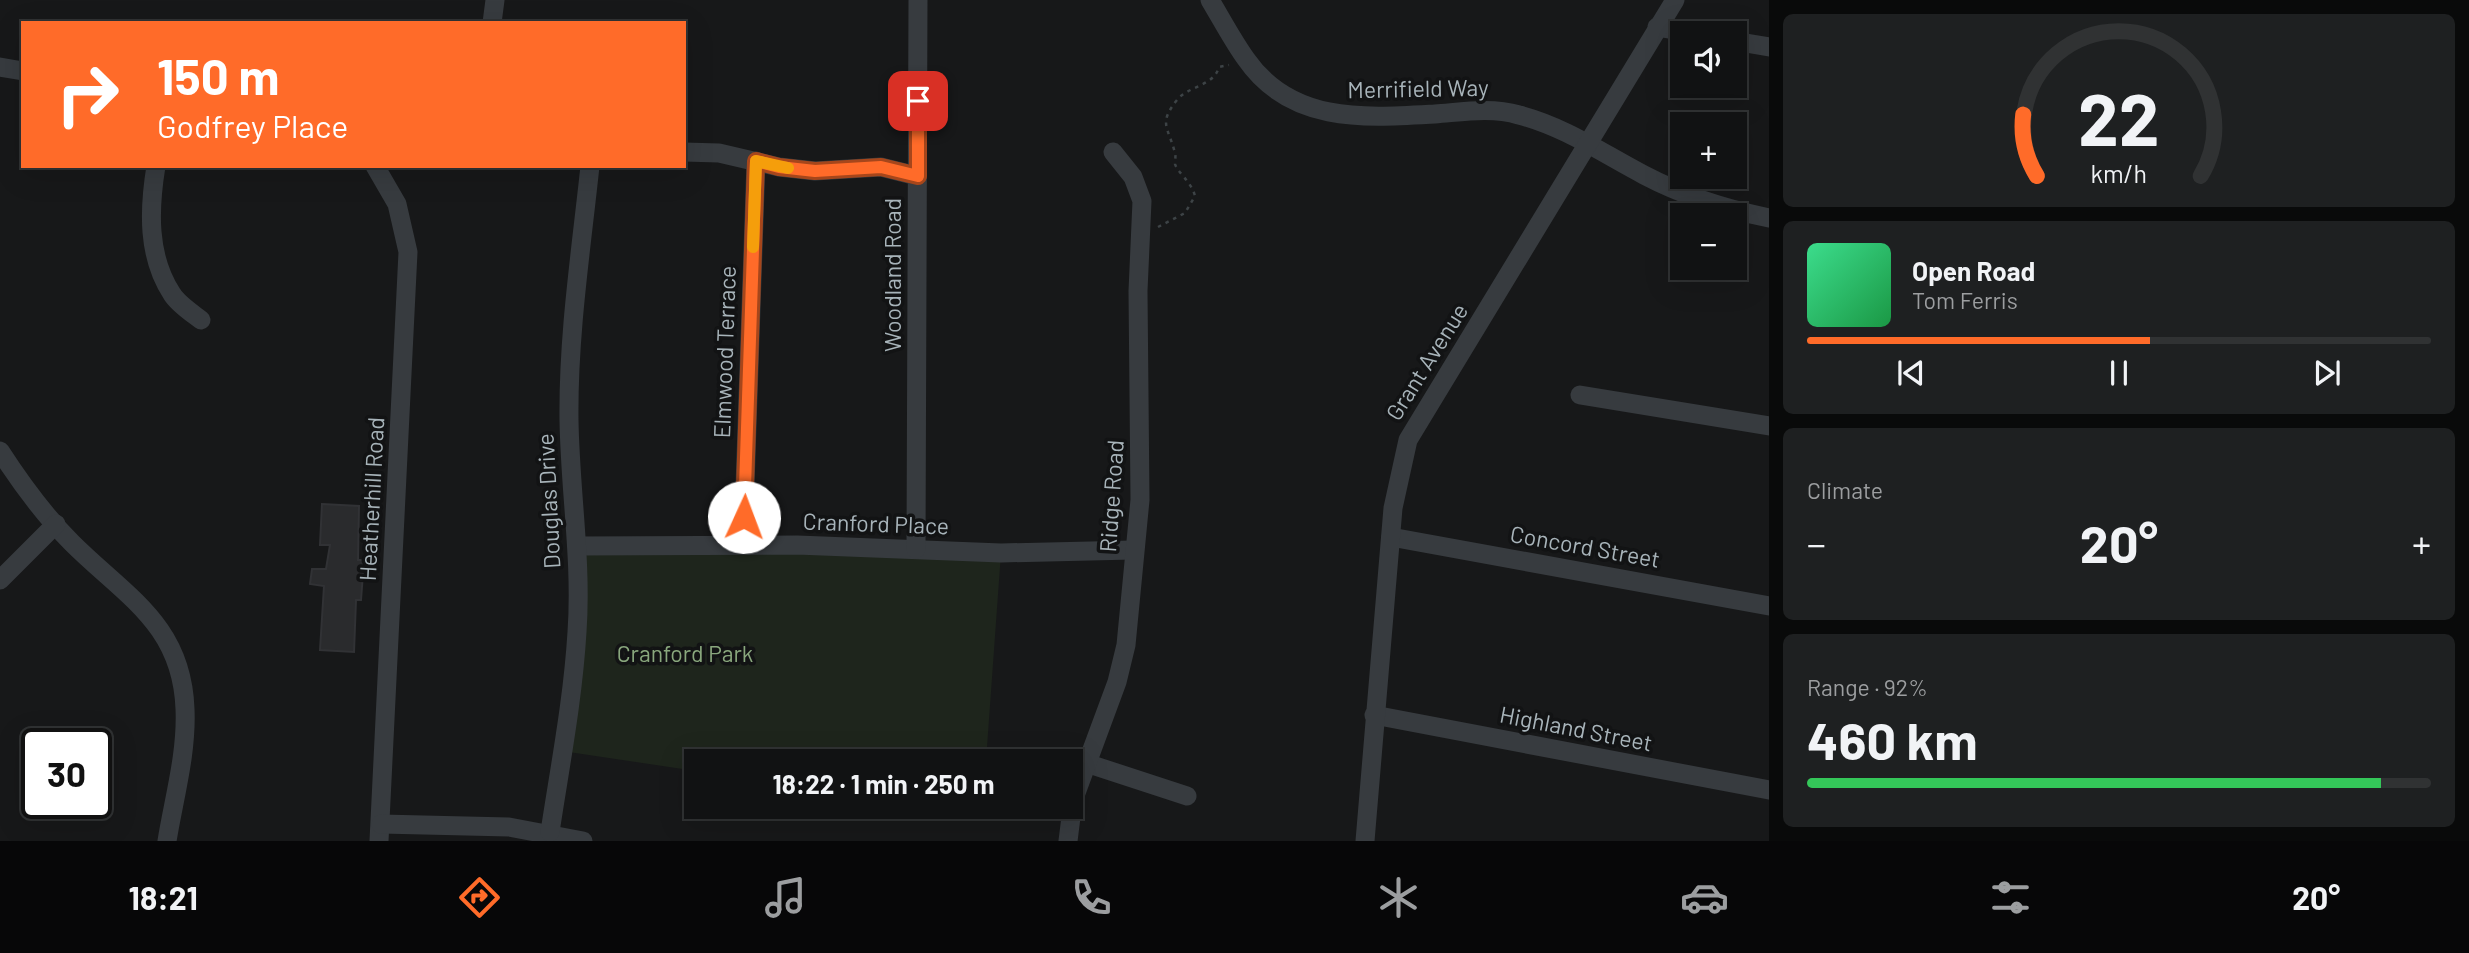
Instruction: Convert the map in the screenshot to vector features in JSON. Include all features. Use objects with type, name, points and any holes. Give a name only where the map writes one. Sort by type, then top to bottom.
[{"type":"street","points":[[492,21],[495,0]]},
{"type":"street","name":"Woodland Road","points":[[916,550],[918,0]]},
{"type":"street","name":"Merrifield Way","points":[[1210,0],[1245,58],[1262,79],[1281,94],[1325,113],[1365,117],[1491,110],[1519,115],[1589,142],[1643,174],[1681,192],[1720,208],[1769,218]]},
{"type":"street","name":"Grant Avenue","points":[[1364,841],[1391,537],[1399,474],[1408,440],[1675,0]]},
{"type":"street","points":[[1657,27],[1670,29]]},
{"type":"street","points":[[1747,43],[1769,47]]},
{"type":"street","points":[[0,67],[21,71]]},
{"type":"street","points":[[686,152],[719,153],[779,167],[815,171],[881,167],[918,176]]},
{"type":"street","name":"Ridge Road","points":[[1068,841],[1073,800],[1117,682],[1126,645],[1141,471],[1142,201],[1133,177],[1114,152]]},
{"type":"street","name":"Elmwood Terrace","points":[[743,545],[756,161]]},
{"type":"street","points":[[156,168],[149,208],[156,259],[173,296],[201,320]]},
{"type":"street","name":"Heatherhill Road","points":[[376,168],[397,204],[408,252],[380,833]]},
{"type":"street","name":"Douglas Drive","points":[[550,832],[578,631],[577,546],[570,466],[570,361],[590,168]]},
{"type":"street","points":[[1580,395],[1769,426]]},
{"type":"street","points":[[0,451],[72,543],[147,611],[167,641],[176,662],[185,708],[185,733],[167,841]]},
{"type":"street","points":[[0,580],[56,524]]},
{"type":"street","name":"Concord Street","points":[[1391,537],[1769,606]]},
{"type":"street","name":"Cranford Place","points":[[577,546],[743,545],[1001,553],[1133,550]]},
{"type":"street","name":"Highland Street","points":[[1374,715],[1769,790]]},
{"type":"street","points":[[1086,763],[1187,796]]},
{"type":"street","points":[[380,833],[509,827],[550,832],[583,841]]},
{"type":"path","points":[[1140,232],[1151,232],[1185,213],[1195,196],[1190,181],[1175,163],[1174,149],[1164,125],[1169,107],[1189,91],[1203,86],[1219,72],[1219,67],[1245,58]]},
{"type":"green space","name":"Cranford Park","points":[[577,546],[1001,553],[987,749],[684,749],[684,769],[562,751]]},
{"type":"building","points":[[322,504],[359,506],[358,560],[364,560],[361,600],[356,600],[354,652],[320,650],[324,586],[310,584],[312,569],[326,569],[330,545],[320,545]]},
{"type":"slow traffic","points":[[753,247],[756,161],[788,168]]},
{"type":"route","points":[[744,517],[756,161],[815,171],[851,171],[881,167],[918,176],[918,101]]}]
